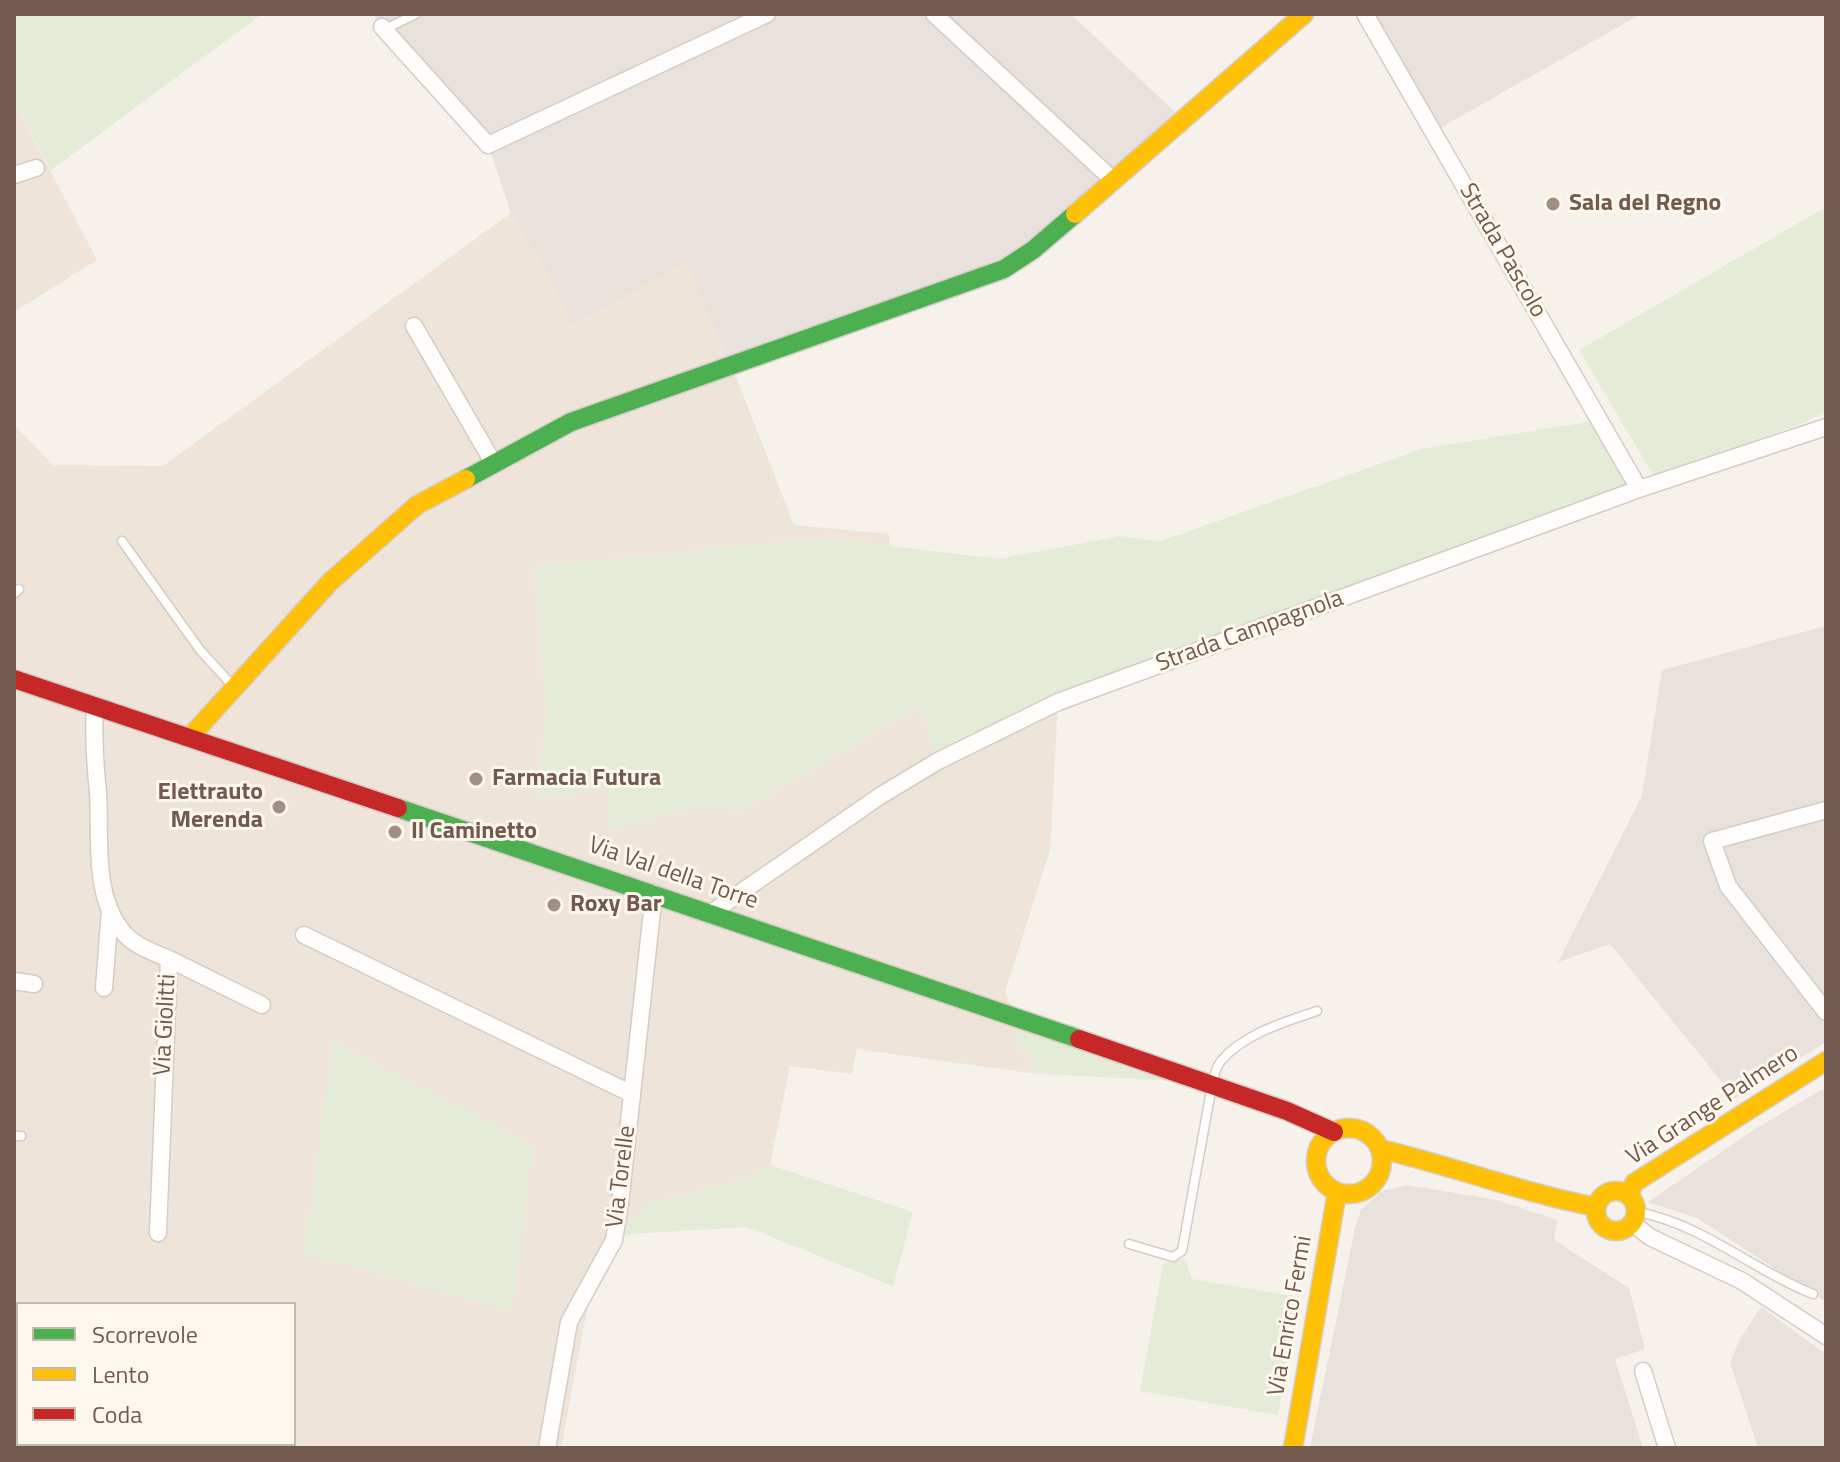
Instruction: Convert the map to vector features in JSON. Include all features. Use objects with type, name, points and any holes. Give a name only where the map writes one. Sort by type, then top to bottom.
[{"type":"street","points":[[383,28],[488,145],[767,14]]},
{"type":"street","points":[[934,14],[1113,180]]},
{"type":"street","points":[[190,737],[330,582],[417,505],[571,422],[1004,269],[1033,250],[1304,14]]},
{"type":"street","name":"Strada Pascolo","points":[[1365,14],[1639,489]]},
{"type":"street","points":[[14,175],[36,168]]},
{"type":"street","points":[[414,326],[494,464]]},
{"type":"street","name":"Strada Campagnola","points":[[711,913],[880,796],[938,761],[1058,702],[1639,489],[1826,427]]},
{"type":"street","name":"Via Val della Torre","points":[[14,679],[654,893],[1287,1111],[1334,1132]]},
{"type":"street","name":"Via Giolitti","points":[[95,706],[92,744],[98,793],[100,862],[110,907],[122,932],[136,944],[169,959],[158,1233]]},
{"type":"street","points":[[1826,810],[1712,841],[1728,886],[1826,1012]]},
{"type":"street","name":"Via Torelle","points":[[547,1448],[569,1322],[614,1240],[654,893]]},
{"type":"street","points":[[104,988],[110,907]]},
{"type":"street","points":[[304,935],[632,1094]]},
{"type":"street","points":[[169,959],[262,1005]]},
{"type":"street","points":[[14,981],[34,984]]},
{"type":"street","name":"Via Grange Palmero","points":[[1633,1210],[1634,1183],[1826,1061]]},
{"type":"street","points":[[1313,1124],[1317,1171],[1328,1188],[1337,1192],[1356,1194],[1379,1176],[1417,1158]]},
{"type":"street","points":[[1317,1151],[1334,1132],[1355,1129],[1366,1133],[1380,1149],[1382,1167],[1379,1176]]},
{"type":"street","points":[[1380,1149],[1544,1197],[1596,1207]]},
{"type":"street","points":[[1633,1210],[1622,1230],[1609,1230],[1598,1221],[1596,1207],[1609,1191],[1623,1191],[1650,1237],[1742,1281],[1826,1336]]},
{"type":"street","name":"Via Enrico Fermi","points":[[1293,1448],[1337,1192]]},
{"type":"street","points":[[1643,1371],[1667,1448]]},
{"type":"lane","points":[[383,28],[416,14]]},
{"type":"lane","points":[[122,541],[200,650],[235,687]]},
{"type":"lane","points":[[1129,1244],[1173,1257],[1182,1251],[1218,1064],[1233,1049],[1274,1026],[1317,1011]]},
{"type":"lane","points":[[1633,1210],[1652,1214],[1681,1227],[1783,1282],[1813,1294]]},
{"type":"shaded area","points":[[374,14],[1071,14],[1177,114],[1033,250],[731,364],[686,262],[573,324],[543,263],[511,213],[488,145],[382,27]]},
{"type":"shaded area","points":[[1365,14],[1641,14],[1433,132]]},
{"type":"shaded area","points":[[14,102],[97,260],[14,312]]},
{"type":"shaded area","points":[[511,213],[543,263],[686,261],[731,364],[794,525],[889,534],[889,546],[824,538],[533,567],[547,710],[536,798],[608,790],[608,829],[696,806],[744,809],[920,706],[938,760],[1058,702],[1050,850],[1005,992],[1030,1051],[1030,1073],[857,1049],[852,1074],[790,1066],[770,1165],[743,1180],[651,1202],[614,1240],[587,1310],[561,1448],[14,1448],[14,425],[53,465],[163,466]]},
{"type":"shaded area","points":[[1826,626],[1826,1042],[1735,1098],[1610,944],[1558,962],[1642,796],[1662,670]]},
{"type":"shaded area","points":[[1826,1087],[1826,1302],[1697,1218],[1648,1202],[1755,1129]]},
{"type":"shaded area","points":[[1407,1185],[1497,1200],[1557,1220],[1554,1240],[1629,1288],[1645,1349],[1615,1359],[1643,1448],[1310,1448],[1361,1210],[1382,1191]]},
{"type":"shaded area","points":[[1761,1307],[1826,1354],[1826,1448],[1758,1448],[1730,1363],[1740,1339]]},
{"type":"green space","points":[[14,14],[262,14],[51,170],[14,102]]},
{"type":"green space","points":[[1826,207],[1826,411],[1806,422],[1655,478],[1579,350]]},
{"type":"green space","points":[[1600,420],[1639,489],[1058,702],[938,761],[920,706],[744,809],[696,806],[608,829],[607,790],[536,799],[547,710],[533,567],[824,538],[998,559],[1121,536],[1158,542],[1422,449]]},
{"type":"green space","points":[[1019,1028],[1173,1081],[1030,1073],[1030,1051],[1018,1051]]},
{"type":"green space","points":[[333,1042],[533,1145],[512,1311],[304,1253]]},
{"type":"green space","points":[[770,1165],[913,1212],[893,1286],[747,1227],[632,1234],[614,1240],[651,1202],[743,1180]]},
{"type":"green space","points":[[1185,1258],[1192,1279],[1299,1297],[1278,1415],[1140,1391],[1163,1264]]},
{"type":"traffic: fast","points":[[466,479],[571,422],[1004,269],[1033,250],[1075,214]]},
{"type":"traffic: fast","points":[[398,808],[1079,1039]]},
{"type":"traffic: slow","points":[[1075,214],[1304,14]]},
{"type":"traffic: slow","points":[[190,737],[330,582],[417,505],[466,479]]},
{"type":"traffic: slow","points":[[1629,1195],[1634,1183],[1826,1061]]},
{"type":"traffic: slow","points":[[1349,1128],[1362,1131],[1372,1138],[1379,1148],[1382,1161],[1379,1174],[1372,1184],[1362,1191],[1349,1194],[1336,1191],[1326,1184],[1319,1174],[1316,1161],[1319,1148],[1326,1138],[1336,1131],[1349,1128]]},
{"type":"traffic: slow","points":[[1380,1149],[1596,1207]]},
{"type":"traffic: slow","points":[[1616,1191],[1630,1197],[1636,1211],[1630,1225],[1616,1231],[1602,1225],[1596,1211],[1602,1197],[1616,1191]]},
{"type":"traffic: slow","points":[[1293,1448],[1337,1192]]},
{"type":"traffic: jam","points":[[14,679],[398,808]]},
{"type":"traffic: jam","points":[[1079,1039],[1287,1111],[1334,1132]]},
{"type":"place","name":"Sala del Regno","points":[[1553,204]]},
{"type":"place","name":"Farmacia Futura","points":[[476,779]]},
{"type":"place","name":"Elettrauto Merenda","points":[[279,807]]},
{"type":"place","name":"Il Caminetto","points":[[395,832]]},
{"type":"place","name":"Roxy Bar","points":[[554,905]]}]
